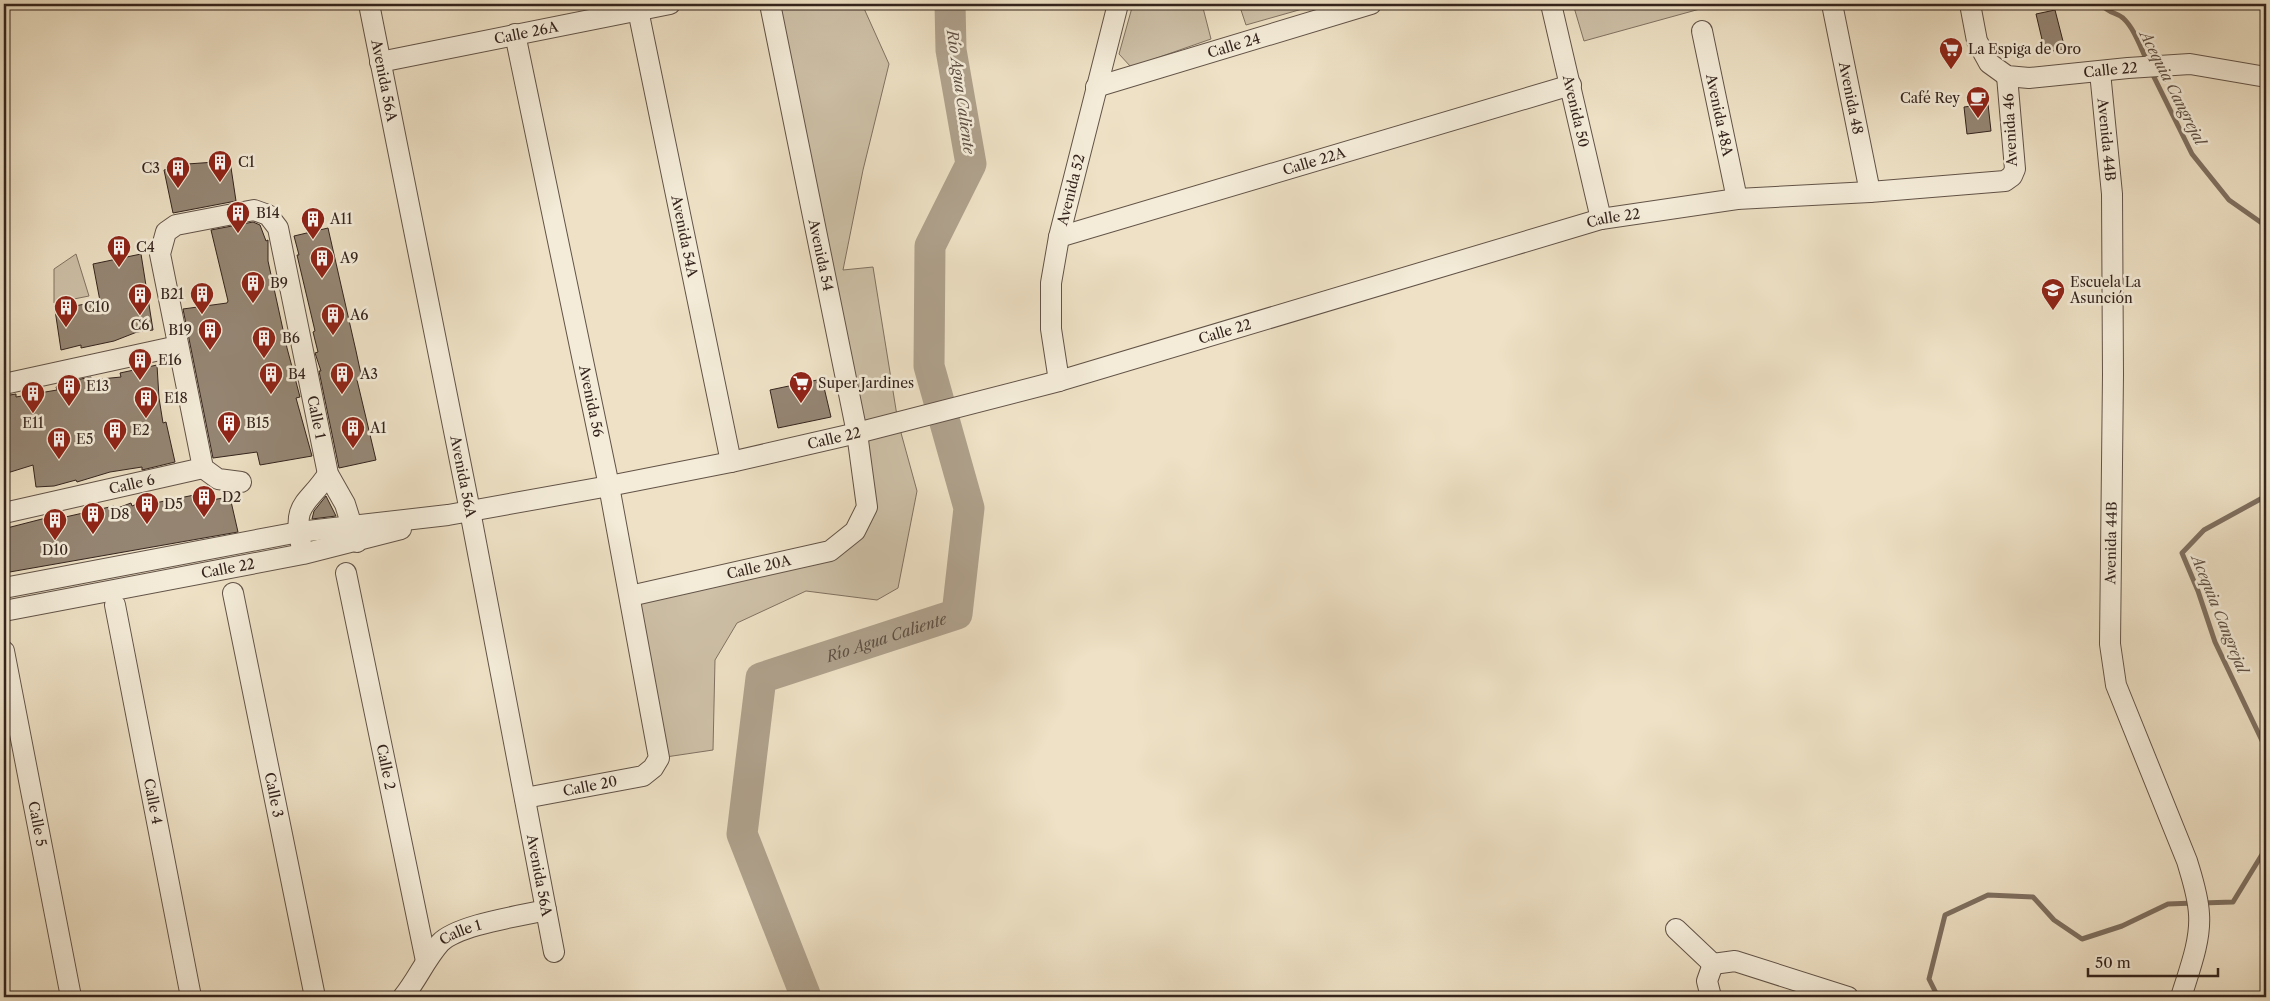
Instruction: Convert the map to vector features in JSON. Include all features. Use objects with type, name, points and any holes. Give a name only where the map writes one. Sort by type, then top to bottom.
[{"type":"street","name":"Avenida 56A","points":[[369,4],[470,511],[554,952]]},
{"type":"street","name":"Calle 26A","points":[[380,62],[670,4]]},
{"type":"street","name":"Avenida 54","points":[[770,4],[857,434],[867,507]]},
{"type":"street","name":"Avenida 52","points":[[1058,380],[1050,306],[1051,283],[1059,237],[1118,4]]},
{"type":"street","name":"Calle 24","points":[[1096,87],[1371,4]]},
{"type":"street","name":"Avenida 50","points":[[1551,4],[1571,85],[1600,219]]},
{"type":"street","name":"Avenida 48","points":[[1832,4],[1870,192]]},
{"type":"street","points":[[1970,4],[1977,41],[1989,62],[2007,76]]},
{"type":"street","name":"Avenida 54A","points":[[638,10],[731,462]]},
{"type":"street","name":"Avenida 48A","points":[[1702,31],[1737,198]]},
{"type":"street","name":"Avenida 56","points":[[516,34],[630,596],[659,758],[653,768]]},
{"type":"street","name":"Calle 22","points":[[2007,76],[2029,78],[2190,64],[2266,77]]},
{"type":"street","name":"Avenida 44B","points":[[2100,72],[2112,194],[2113,374],[2110,644],[2116,685],[2187,860],[2195,887],[2199,915],[2195,947],[2181,997]]},
{"type":"street","name":"Avenida 46","points":[[2005,181],[2012,176],[2015,169],[2007,76]]},
{"type":"street","name":"Calle 22A","points":[[1059,237],[1571,85]]},
{"type":"street","name":"Calle 22","points":[[4,611],[303,554],[354,533],[731,462],[857,434],[1058,380],[1600,219],[1737,198],[1870,192],[2005,181]]},
{"type":"street","name":"Calle 1","points":[[178,346],[160,254],[166,232],[176,225],[254,210],[268,215],[278,228],[328,474],[345,504],[354,533]]},
{"type":"street","points":[[4,384],[178,346],[203,468],[218,479],[240,482]]},
{"type":"street","name":"Calle 6","points":[[4,513],[203,468]]},
{"type":"street","points":[[303,554],[297,524],[304,503],[328,474]]},
{"type":"street","name":"Calle 20A","points":[[630,596],[830,551],[855,531],[867,507]]},
{"type":"street","name":"Calle 22","points":[[4,588],[299,532],[354,533]]},
{"type":"street","name":"Calle 2","points":[[346,573],[426,961]]},
{"type":"street","name":"Calle 3","points":[[233,593],[315,997]]},
{"type":"street","name":"Calle 4","points":[[115,605],[191,997]]},
{"type":"street","name":"Calle 5","points":[[4,651],[71,997]]},
{"type":"street","name":"Calle 20","points":[[525,798],[643,776],[653,768]]},
{"type":"street","name":"Calle 1","points":[[403,997],[426,961],[441,942],[456,932],[546,910]]},
{"type":"street","points":[[1676,929],[1713,964]]},
{"type":"street","points":[[1713,964],[1735,961],[1848,997]]},
{"type":"street","points":[[1711,997],[1707,981],[1713,964]]},
{"type":"shaded area","points":[[770,4],[862,4],[889,64],[863,170],[843,270],[873,267],[898,422],[917,491],[898,588],[877,600],[806,591],[737,623],[715,660],[713,750],[659,758],[630,596],[830,551],[862,519]]},
{"type":"shaded area","points":[[1133,4],[1202,4],[1211,39],[1131,67],[1119,54]]},
{"type":"shaded area","points":[[1239,4],[1320,4],[1246,25]]},
{"type":"shaded area","points":[[1573,4],[1718,4],[1584,41]]},
{"type":"shaded area","points":[[76,254],[89,296],[54,303],[54,269]]},
{"type":"building","points":[[2055,10],[2065,49],[2045,52],[2036,14]]},
{"type":"building","name":"Café Rey","points":[[1988,104],[1991,131],[1967,134],[1964,107]]},
{"type":"building","points":[[230,161],[236,201],[173,213],[164,170],[187,164]]},
{"type":"building","points":[[253,222],[260,225],[266,241],[268,240],[268,261],[300,397],[296,398],[312,456],[260,465],[257,452],[213,458],[183,309],[227,303],[211,230]]},
{"type":"building","points":[[328,228],[362,379],[357,380],[376,460],[339,468],[319,371],[321,371],[315,353],[318,352],[313,332],[315,331],[294,236]]},
{"type":"building","points":[[141,254],[153,330],[137,332],[114,341],[81,348],[81,345],[61,350],[55,310],[100,301],[93,264]]},
{"type":"building","points":[[157,365],[163,423],[166,422],[175,462],[142,470],[142,467],[110,472],[77,482],[76,480],[54,486],[36,487],[33,465],[4,474],[4,396],[16,394],[16,397],[57,390],[56,387],[77,382],[76,380],[91,377],[91,380],[121,377],[120,373]]},
{"type":"building","name":"Super Jardines","points":[[822,379],[831,417],[778,428],[770,390]]},
{"type":"building","points":[[209,492],[211,500],[230,497],[238,532],[4,573],[4,529],[42,519],[61,518],[114,506],[115,509],[131,503],[132,506],[149,499],[150,504]]},
{"type":"building","points":[[326,496],[336,516],[312,519],[314,511]]},
{"type":"waterway","name":"Río Agua Caliente","points":[[806,997],[742,834],[761,678],[957,614],[969,508],[929,366],[930,246],[971,164],[951,50],[950,4]]},
{"type":"waterway","name":"Acequia Cangrejal","points":[[2101,4],[2107,10],[2123,18],[2127,23],[2134,33],[2148,63]]},
{"type":"waterway","name":"Acequia Cangrejal","points":[[2151,71],[2192,154],[2229,200],[2266,226]]},
{"type":"waterway","name":"Acequia Cangrejal","points":[[2266,496],[2204,530],[2182,553],[2198,591],[2215,642],[2266,749]]},
{"type":"waterway","name":"Acequia Cangrejal","points":[[2202,903],[2233,902],[2266,848]]},
{"type":"waterway","name":"Acequia Cangrejal","points":[[1938,997],[1929,979],[1945,915],[1988,895],[2033,897],[2054,920],[2082,939],[2122,926],[2168,904],[2194,903]]},
{"type":"place","name":"La Espiga de Oro","points":[[1951,70]]},
{"type":"place","name":"Café Rey","points":[[1978,119]]},
{"type":"place","name":"C1","points":[[220,183]]},
{"type":"place","name":"C3","points":[[178,189]]},
{"type":"place","name":"B14","points":[[238,234]]},
{"type":"place","name":"A11","points":[[313,240]]},
{"type":"place","name":"C4","points":[[119,268]]},
{"type":"place","name":"A9","points":[[322,279]]},
{"type":"place","name":"B9","points":[[253,304]]},
{"type":"place","name":"Escuela La Asunción","points":[[2053,311]]},
{"type":"place","name":"B21","points":[[202,315]]},
{"type":"place","name":"C6","points":[[140,316]]},
{"type":"place","name":"C10","points":[[66,328]]},
{"type":"place","name":"A6","points":[[333,336]]},
{"type":"place","name":"B19","points":[[210,351]]},
{"type":"place","name":"B6","points":[[264,359]]},
{"type":"place","name":"E16","points":[[140,381]]},
{"type":"place","name":"B4","points":[[271,395]]},
{"type":"place","name":"A3","points":[[342,395]]},
{"type":"place","name":"Super Jardines","points":[[801,404]]},
{"type":"place","name":"E13","points":[[69,407]]},
{"type":"place","name":"E11","points":[[33,414]]},
{"type":"place","name":"E18","points":[[146,419]]},
{"type":"place","name":"B15","points":[[229,444]]},
{"type":"place","name":"A1","points":[[353,449]]},
{"type":"place","name":"E2","points":[[115,451]]},
{"type":"place","name":"E5","points":[[59,460]]},
{"type":"place","name":"D2","points":[[204,518]]},
{"type":"place","name":"D5","points":[[147,525]]},
{"type":"place","name":"D8","points":[[93,535]]},
{"type":"place","name":"D10","points":[[55,541]]}]
